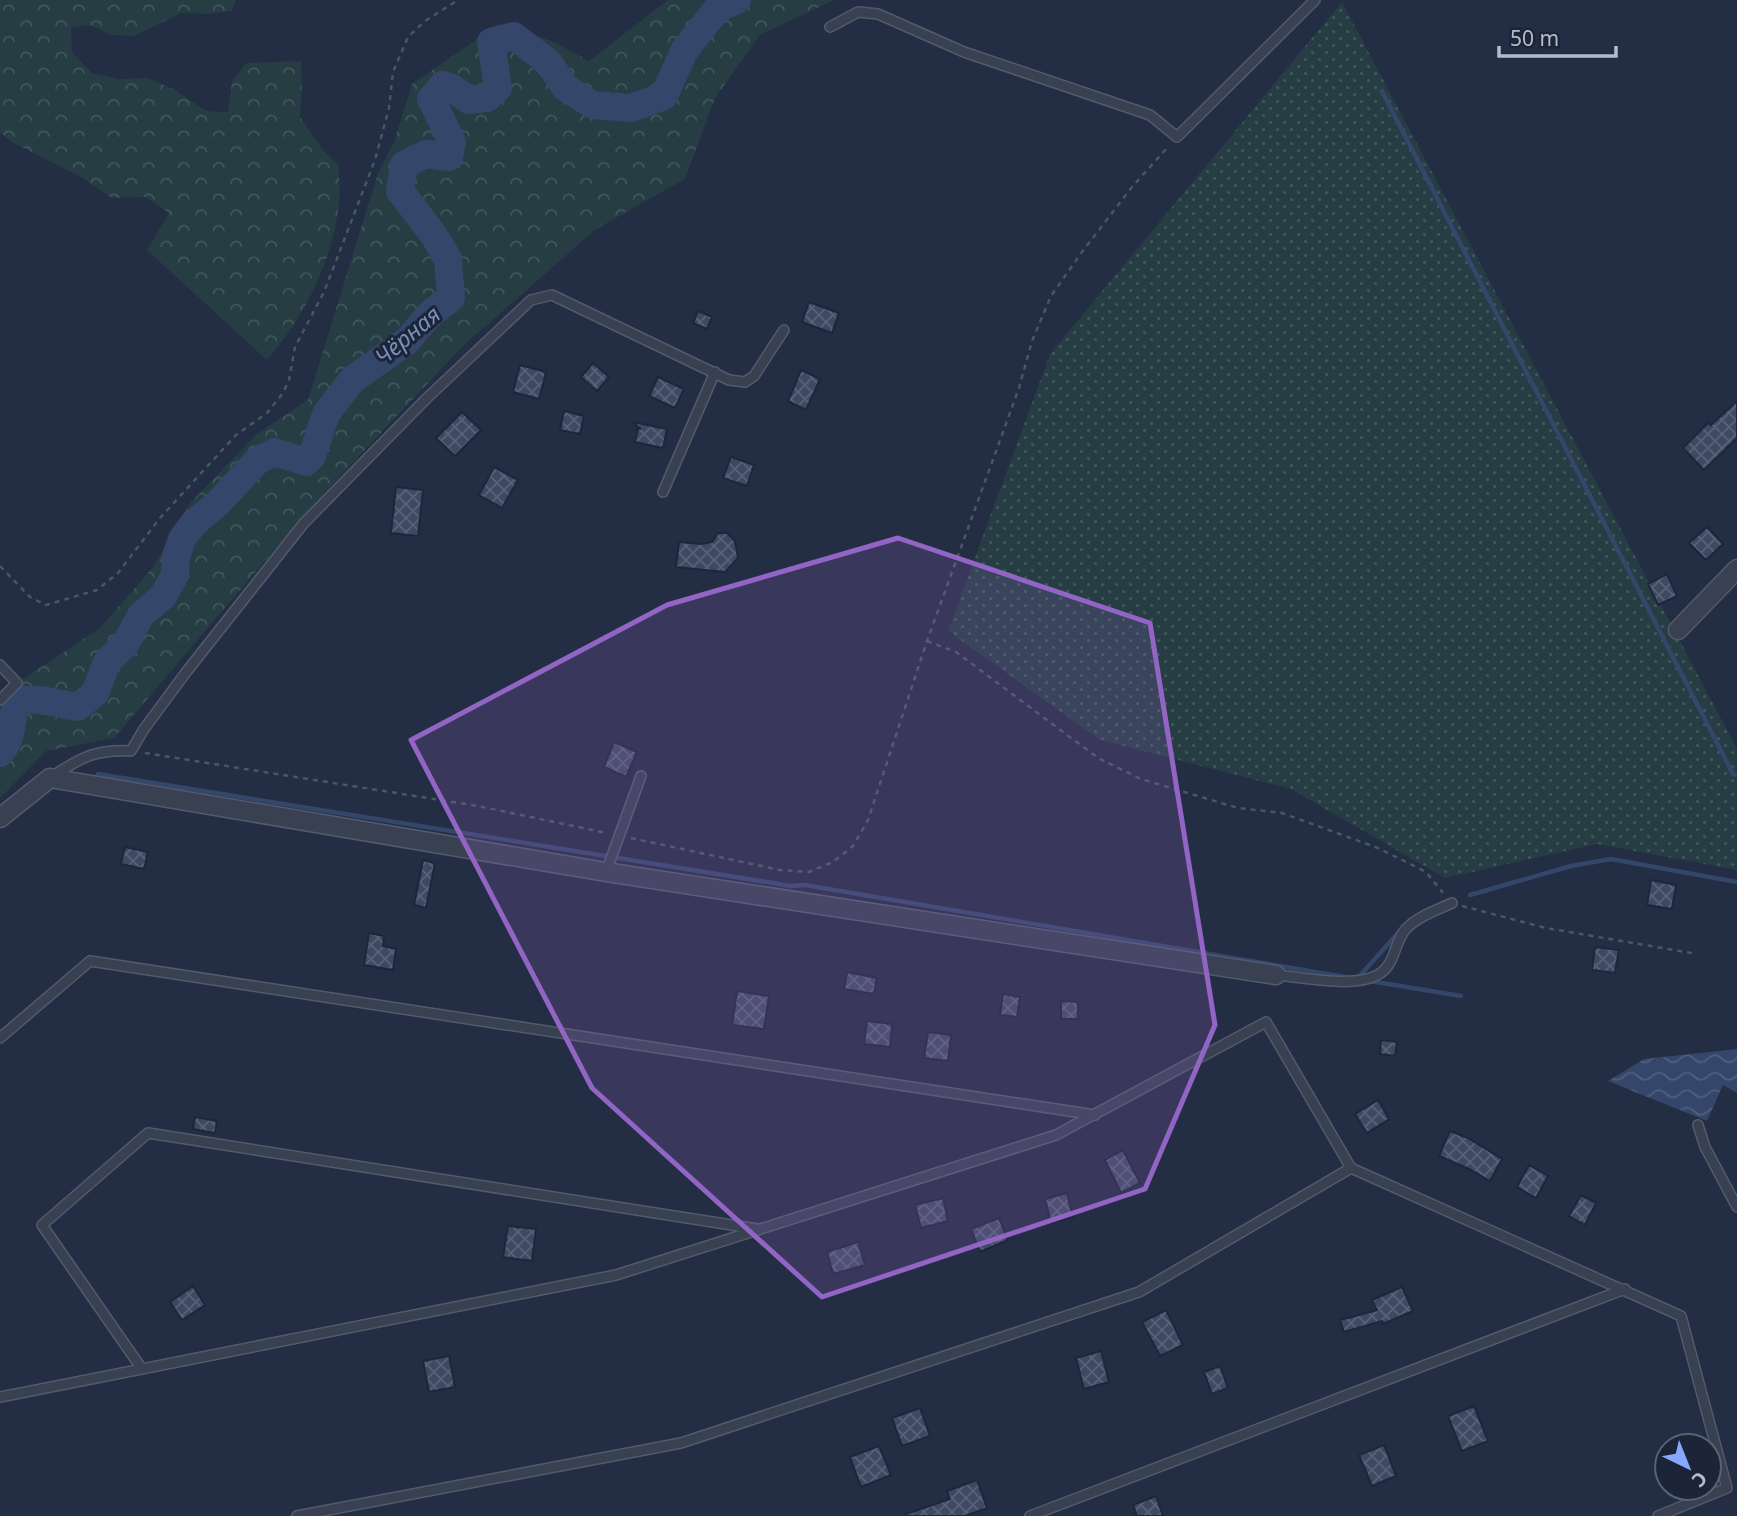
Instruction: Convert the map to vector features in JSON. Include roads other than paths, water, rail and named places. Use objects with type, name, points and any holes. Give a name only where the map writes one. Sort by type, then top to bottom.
[{"type":"street","points":[[1678,630],[1737,569]]},
{"type":"street","points":[[0,818],[50,778],[607,872],[1276,975]]},
{"type":"lane","points":[[830,27],[858,12],[878,14],[964,52],[1150,115],[1177,137],[1315,0]]},
{"type":"lane","points":[[50,778],[76,761],[109,750],[131,751],[187,671],[304,523],[427,398],[531,300],[552,295],[729,380],[745,382],[754,376],[784,330]]},
{"type":"lane","points":[[663,492],[716,372]]},
{"type":"lane","points":[[0,665],[18,683],[0,700]]},
{"type":"lane","points":[[607,872],[641,776]]},
{"type":"lane","points":[[1276,975],[1351,982],[1380,974],[1387,968],[1405,930],[1421,918],[1452,903]]},
{"type":"lane","points":[[0,1038],[90,961],[1095,1115]]},
{"type":"lane","points":[[0,1397],[615,1275],[1056,1135],[1266,1022],[1351,1168],[1681,1316],[1727,1488],[1658,1516]]},
{"type":"lane","points":[[1698,1125],[1705,1147],[1737,1207]]},
{"type":"lane","points":[[142,1369],[42,1225],[148,1133],[761,1230]]},
{"type":"lane","points":[[297,1516],[681,1443],[1139,1292],[1351,1168]]},
{"type":"lane","points":[[1030,1516],[1625,1289]]},
{"type":"water","points":[[1737,1049],[1737,1093],[1723,1085],[1707,1121],[1608,1081],[1644,1059]]},
{"type":"waterway","name":"Чёрная","points":[[0,753],[8,741],[18,701],[41,700],[78,707],[95,693],[107,662],[126,643],[141,615],[163,596],[175,575],[176,557],[182,539],[194,523],[217,504],[258,460],[275,452],[306,462],[312,456],[326,414],[352,380],[407,341],[430,314],[451,298],[448,259],[433,234],[400,191],[404,165],[426,154],[449,157],[452,142],[431,99],[443,85],[469,100],[487,98],[498,88],[491,42],[514,36],[548,62],[566,88],[593,105],[631,108],[664,96],[684,51],[717,9],[737,0]]},
{"type":"waterway","points":[[1382,91],[1733,774],[1737,775]]},
{"type":"waterway","points":[[98,774],[791,886],[805,885],[1351,978]]},
{"type":"waterway","points":[[1470,895],[1571,866],[1611,859],[1737,882]]},
{"type":"waterway","points":[[1357,979],[1406,924]]},
{"type":"waterway","points":[[1370,981],[1461,996]]}]
